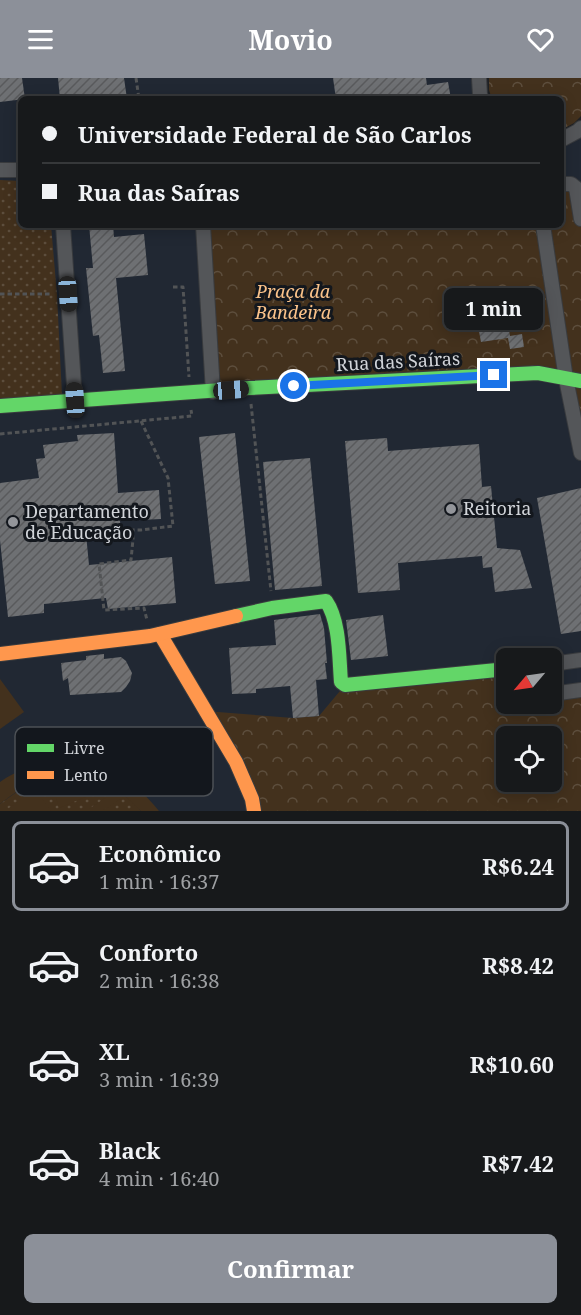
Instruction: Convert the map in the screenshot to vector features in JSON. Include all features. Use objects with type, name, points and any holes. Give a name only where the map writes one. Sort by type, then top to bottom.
[{"type":"street","points":[[479,78],[481,96]]},
{"type":"street","points":[[564,138],[581,128]]},
{"type":"street","points":[[0,170],[18,170]]},
{"type":"street","points":[[568,184],[576,188],[581,219]]},
{"type":"street","points":[[63,228],[75,400]]},
{"type":"street","points":[[203,228],[213,392]]},
{"type":"street","points":[[543,228],[566,379],[581,453]]},
{"type":"street","name":"Rua das Saíras","points":[[0,406],[249,388],[538,373],[581,381]]},
{"type":"street","points":[[0,654],[155,635],[272,608],[326,601],[331,605],[335,621],[341,682],[345,685],[496,670]]},
{"type":"street","points":[[155,635],[236,762],[252,800],[254,811]]},
{"type":"street","points":[[562,663],[581,660]]},
{"type":"street","points":[[562,693],[581,690]]},
{"type":"path","points":[[136,78],[139,96]]},
{"type":"path","points":[[0,294],[68,294]]},
{"type":"path","points":[[249,388],[271,599]]},
{"type":"path","points":[[141,421],[168,478],[173,526],[132,530],[131,560],[99,564],[104,610],[144,608],[155,635]]},
{"type":"shaded area","points":[[0,78],[472,78],[475,96],[18,96],[18,228],[564,228],[564,145],[581,134],[581,811],[0,811]]},
{"type":"green space","points":[[489,78],[581,78],[581,116],[564,128],[564,96],[491,96]]},
{"type":"green space","points":[[0,180],[18,181],[18,228],[51,228],[62,395],[0,400]]},
{"type":"green space","points":[[564,184],[571,184],[581,222],[581,453],[544,228],[564,228]]},
{"type":"green space","name":"Praça da Bandeira","points":[[209,228],[536,228],[557,369],[215,385]]},
{"type":"green space","points":[[496,670],[496,714],[562,714],[562,693],[581,690],[581,811],[254,811],[205,711],[293,718],[319,716],[345,685]]},
{"type":"green space","points":[[0,679],[24,712],[0,729]]},
{"type":"green space","points":[[15,773],[15,793],[0,804],[0,782]]},
{"type":"green space","points":[[15,793],[15,796],[125,796],[141,811],[0,811],[0,804]]},
{"type":"green space","points":[[25,796],[40,796],[51,811],[5,811]]},
{"type":"green space","points":[[56,796],[88,796],[59,808]]},
{"type":"green space","points":[[108,796],[125,796],[102,811],[86,811]]},
{"type":"green space","points":[[125,796],[145,796],[159,811],[141,811]]},
{"type":"building","points":[[0,78],[22,78],[25,96],[18,96],[18,100],[0,102]]},
{"type":"building","points":[[58,78],[124,78],[127,96],[60,96]]},
{"type":"building","points":[[333,78],[426,78],[427,85],[448,82],[450,96],[336,96]]},
{"type":"building","points":[[89,228],[113,228],[114,237],[144,234],[148,275],[116,278],[125,371],[103,373],[99,335],[93,336],[86,268],[93,268]]},
{"type":"building","points":[[507,316],[510,336],[522,334],[524,347],[510,349],[508,338],[481,342],[477,321]]},
{"type":"building","points":[[114,433],[118,493],[159,490],[161,519],[120,521],[121,531],[86,534],[89,565],[172,557],[176,603],[108,609],[106,598],[44,604],[44,613],[8,617],[0,540],[0,483],[39,478],[36,459],[45,458],[43,445],[78,441],[77,435]]},
{"type":"building","points":[[235,433],[250,581],[215,584],[199,437]]},
{"type":"building","name":"Reitoria","points":[[387,438],[388,451],[479,444],[482,487],[491,486],[497,548],[520,550],[532,588],[495,592],[492,567],[483,568],[482,556],[398,563],[400,590],[358,593],[345,441]]},
{"type":"building","points":[[310,458],[322,586],[275,590],[263,462]]},
{"type":"building","points":[[581,488],[581,631],[561,634],[537,498]]},
{"type":"building","points":[[320,614],[324,628],[327,679],[316,680],[319,716],[293,718],[290,686],[256,689],[256,693],[232,694],[229,648],[276,645],[274,620]]},
{"type":"building","points":[[383,615],[388,656],[351,660],[346,620]]},
{"type":"building","points":[[104,654],[104,659],[121,657],[126,661],[132,673],[126,687],[121,692],[70,695],[68,678],[63,681],[61,663],[86,660],[86,656]]},
{"type":"traffic: fast","points":[[0,406],[249,388],[538,373],[581,381]]},
{"type":"traffic: fast","points":[[236,616],[272,608],[326,601],[334,619],[341,682],[345,685],[496,670]]},
{"type":"traffic: slow","points":[[0,654],[150,636],[236,616]]},
{"type":"traffic: slow","points":[[160,634],[236,762],[252,799],[254,811]]},
{"type":"place","name":"Reitoria","points":[[451,509]]},
{"type":"place","name":"Departamento de Educação","points":[[13,522]]},
{"type":"route","points":[[294,386],[494,375]]}]
